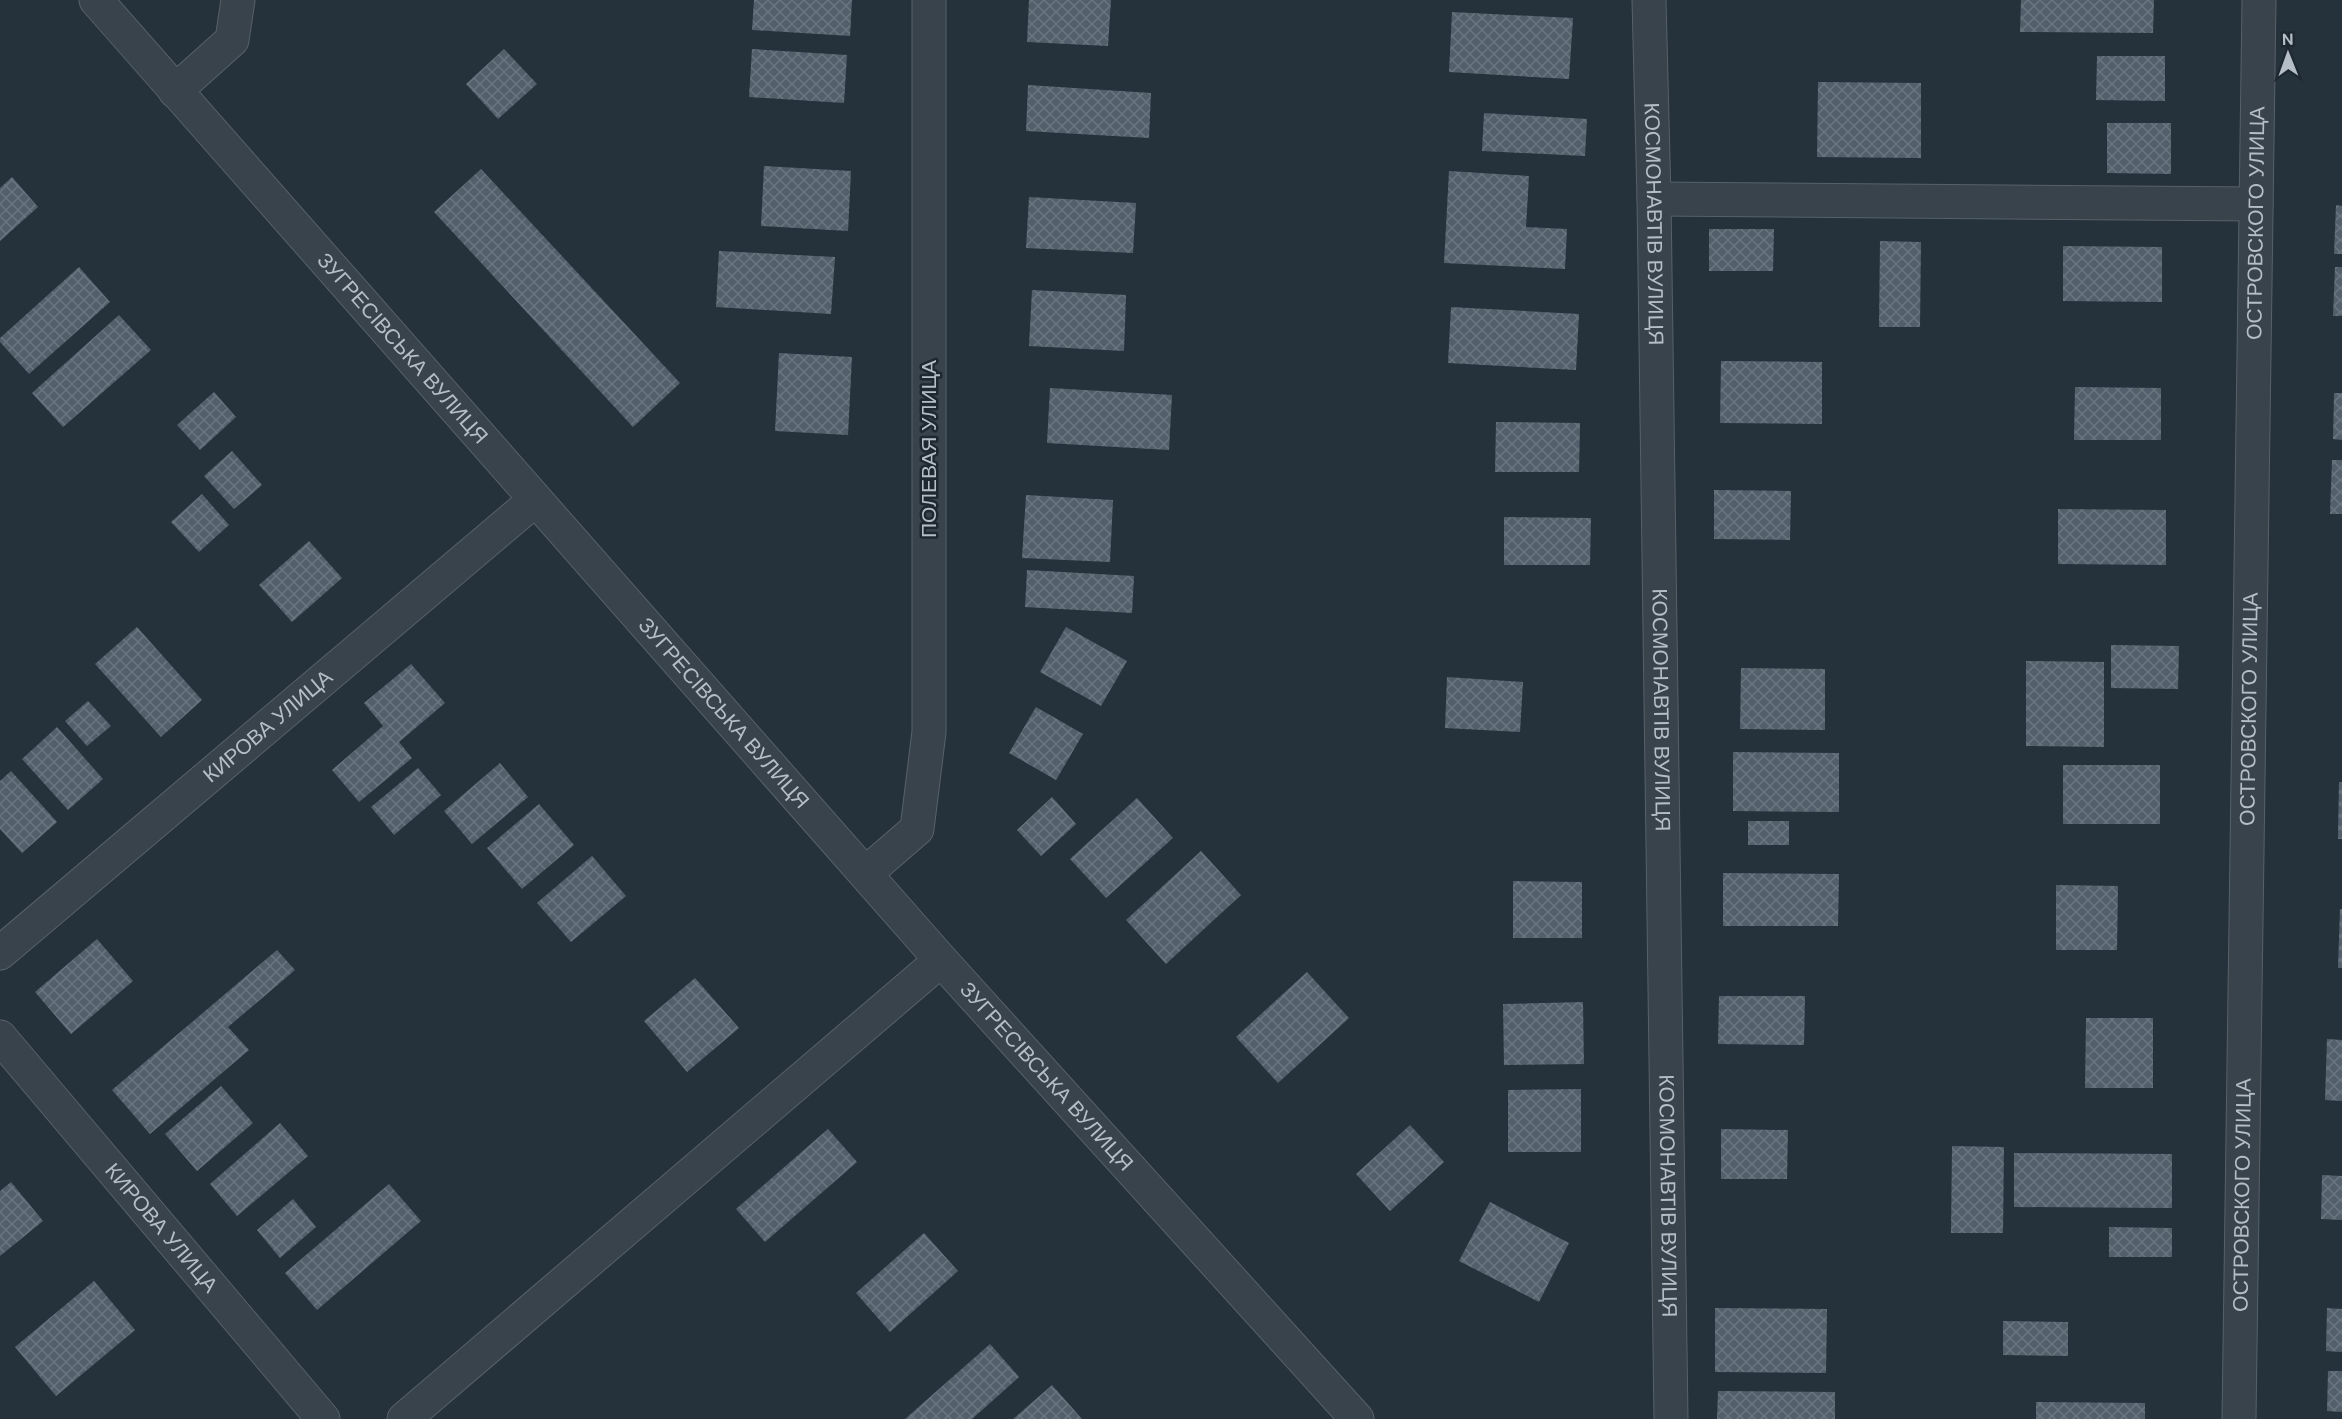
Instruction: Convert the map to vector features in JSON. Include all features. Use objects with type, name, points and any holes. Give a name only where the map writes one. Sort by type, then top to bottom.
[{"type":"street","name":"ЗУГРЕСІВСЬКА ВУЛИЦЯ","points":[[96,0],[941,960],[1357,1419]]},
{"type":"street","points":[[175,91],[232,40],[238,0]]},
{"type":"street","name":"ПОЛЕВАЯ УЛИЦА","points":[[866,873],[917,830],[929,732],[929,0]]},
{"type":"street","name":"КОСМОНАВТІВ ВУЛИЦЯ","points":[[1649,0],[1654,199],[1671,1419]]},
{"type":"street","name":"ОСТРОВСКОГО УЛИЦА","points":[[2239,1419],[2259,0]]},
{"type":"street","points":[[1654,199],[2256,204]]},
{"type":"street","name":"КИРОВА УЛИЦА","points":[[0,953],[535,500]]},
{"type":"street","points":[[404,1419],[941,960]]},
{"type":"street","name":"КИРОВА УЛИЦА","points":[[0,1037],[323,1419]]},
{"type":"building","points":[[754,0],[852,0],[850,36],[752,30]]},
{"type":"building","points":[[1029,0],[1111,0],[1108,46],[1027,42]]},
{"type":"building","points":[[2021,0],[2154,0],[2153,33],[2020,32]]},
{"type":"building","points":[[1452,12],[1573,18],[1569,79],[1449,72]]},
{"type":"building","points":[[504,49],[537,84],[498,119],[466,84]]},
{"type":"building","points":[[752,49],[847,55],[844,103],[749,97]]},
{"type":"building","points":[[2097,56],[2165,56],[2165,101],[2096,100]]},
{"type":"building","points":[[1818,82],[1921,83],[1921,158],[1817,157]]},
{"type":"building","points":[[1028,85],[1151,93],[1149,138],[1026,131]]},
{"type":"building","points":[[1484,113],[1587,119],[1585,156],[1482,151]]},
{"type":"building","points":[[2107,123],[2171,123],[2171,174],[2107,173]]},
{"type":"building","points":[[764,166],[851,171],[848,231],[761,226]]},
{"type":"building","points":[[481,169],[680,383],[633,427],[434,212]]},
{"type":"building","points":[[1449,171],[1529,176],[1526,227],[1567,229],[1565,269],[1444,263]]},
{"type":"building","points":[[12,177],[38,207],[0,241],[0,188]]},
{"type":"building","points":[[1029,197],[1136,203],[1133,253],[1026,248]]},
{"type":"building","points":[[2336,205],[2342,206],[2342,254],[2334,254]]},
{"type":"building","points":[[1709,229],[1774,229],[1773,271],[1709,271]]},
{"type":"building","points":[[1880,241],[1921,242],[1920,327],[1879,327]]},
{"type":"building","points":[[2063,246],[2162,247],[2162,302],[2063,301]]},
{"type":"building","points":[[719,251],[835,257],[831,314],[716,307]]},
{"type":"building","points":[[79,267],[110,302],[29,374],[0,342],[0,338]]},
{"type":"building","points":[[2335,267],[2342,267],[2342,316],[2333,316]]},
{"type":"building","points":[[1032,290],[1126,295],[1124,351],[1029,346]]},
{"type":"building","points":[[1451,307],[1579,314],[1576,370],[1448,363]]},
{"type":"building","points":[[119,315],[151,350],[63,427],[32,393]]},
{"type":"building","points":[[779,353],[852,357],[848,435],[775,431]]},
{"type":"building","points":[[1721,361],[1822,362],[1822,424],[1720,423]]},
{"type":"building","points":[[2075,387],[2161,388],[2161,440],[2074,440]]},
{"type":"building","points":[[1050,388],[1172,395],[1169,450],[1047,443]]},
{"type":"building","points":[[214,392],[236,417],[200,450],[177,425]]},
{"type":"building","points":[[2334,393],[2342,393],[2342,440],[2333,439]]},
{"type":"building","points":[[1496,422],[1580,423],[1579,472],[1495,472]]},
{"type":"building","points":[[232,451],[262,485],[234,509],[204,476]]},
{"type":"building","points":[[2332,460],[2342,460],[2342,514],[2330,514]]},
{"type":"building","points":[[1714,490],[1791,491],[1790,540],[1714,539]]},
{"type":"building","points":[[202,494],[229,525],[199,552],[171,522]]},
{"type":"building","points":[[1026,495],[1113,500],[1110,562],[1022,558]]},
{"type":"building","points":[[2058,509],[2166,510],[2166,565],[2058,564]]},
{"type":"building","points":[[1504,517],[1591,518],[1590,565],[1504,565]]},
{"type":"building","points":[[309,541],[342,578],[292,622],[259,585]]},
{"type":"building","points":[[1027,570],[1134,576],[1132,613],[1025,607]]},
{"type":"building","points":[[137,627],[202,700],[161,737],[95,664]]},
{"type":"building","points":[[1066,627],[1127,661],[1101,706],[1040,672]]},
{"type":"building","points":[[2111,645],[2179,646],[2178,689],[2111,688]]},
{"type":"building","points":[[2026,661],[2104,662],[2104,747],[2026,746]]},
{"type":"building","points":[[411,664],[445,703],[399,742],[412,758],[359,802],[332,770],[383,726],[364,703]]},
{"type":"building","points":[[1741,668],[1825,669],[1825,730],[1740,729]]},
{"type":"building","points":[[1447,677],[1523,682],[1520,732],[1445,728]]},
{"type":"building","points":[[88,701],[111,726],[87,746],[65,721]]},
{"type":"building","points":[[1036,707],[1083,734],[1056,780],[1009,753]]},
{"type":"building","points":[[57,727],[103,779],[68,810],[22,759]]},
{"type":"building","points":[[1733,752],[1839,753],[1839,812],[1733,811]]},
{"type":"building","points":[[500,763],[528,797],[472,844],[444,811]]},
{"type":"building","points":[[2063,765],[2160,765],[2160,824],[2063,824]]},
{"type":"building","points":[[418,768],[441,795],[394,835],[371,807]]},
{"type":"building","points":[[11,771],[57,822],[22,853],[0,829],[0,781]]},
{"type":"building","points":[[2339,782],[2342,782],[2342,839],[2338,839]]},
{"type":"building","points":[[1052,797],[1076,824],[1041,856],[1017,830]]},
{"type":"building","points":[[1137,798],[1173,838],[1106,898],[1070,859]]},
{"type":"building","points":[[539,804],[574,845],[522,889],[487,848]]},
{"type":"building","points":[[1748,821],[1789,821],[1789,845],[1748,845]]},
{"type":"building","points":[[1201,851],[1241,895],[1166,964],[1126,920]]},
{"type":"building","points":[[592,856],[626,896],[571,942],[537,903]]},
{"type":"building","points":[[1723,873],[1839,874],[1838,926],[1723,926]]},
{"type":"building","points":[[1513,881],[1582,882],[1582,938],[1513,938]]},
{"type":"building","points":[[2056,885],[2118,886],[2117,950],[2056,950]]},
{"type":"building","points":[[2340,909],[2342,909],[2342,968],[2338,968]]},
{"type":"building","points":[[97,939],[133,981],[71,1034],[35,992]]},
{"type":"building","points":[[277,950],[295,970],[228,1027],[249,1050],[150,1134],[112,1090]]},
{"type":"building","points":[[1307,972],[1349,1018],[1278,1083],[1236,1037]]},
{"type":"building","points":[[695,978],[739,1028],[687,1072],[644,1021]]},
{"type":"building","points":[[1719,996],[1805,996],[1804,1045],[1718,1044]]},
{"type":"building","points":[[1583,1002],[1584,1064],[1504,1065],[1503,1004]]},
{"type":"building","points":[[2086,1018],[2153,1018],[2153,1088],[2085,1088]]},
{"type":"building","points":[[2327,1039],[2342,1040],[2342,1101],[2325,1100]]},
{"type":"building","points":[[221,1086],[253,1123],[197,1171],[165,1134]]},
{"type":"building","points":[[1581,1089],[1581,1152],[1508,1152],[1508,1090]]},
{"type":"building","points":[[280,1123],[308,1156],[237,1216],[210,1184]]},
{"type":"building","points":[[1410,1125],[1444,1162],[1390,1211],[1356,1174]]},
{"type":"building","points":[[828,1129],[857,1162],[765,1242],[736,1209]]},
{"type":"building","points":[[1721,1129],[1788,1130],[1787,1179],[1721,1179]]},
{"type":"building","points":[[1952,1146],[2004,1147],[2003,1233],[1951,1233]]},
{"type":"building","points":[[2014,1153],[2172,1154],[2172,1208],[2014,1207]]},
{"type":"building","points":[[2322,1175],[2342,1176],[2342,1220],[2321,1219]]},
{"type":"building","points":[[11,1182],[43,1221],[0,1256],[0,1191]]},
{"type":"building","points":[[389,1184],[421,1221],[317,1310],[285,1273]]},
{"type":"building","points":[[293,1199],[316,1227],[280,1258],[257,1230]]},
{"type":"building","points":[[1490,1202],[1569,1243],[1539,1302],[1459,1261]]},
{"type":"building","points":[[2109,1227],[2172,1228],[2172,1257],[2109,1257]]},
{"type":"building","points":[[924,1233],[958,1271],[890,1332],[856,1293]]},
{"type":"building","points":[[94,1281],[135,1330],[56,1396],[15,1347]]},
{"type":"building","points":[[1715,1308],[1827,1309],[1826,1373],[1715,1372]]},
{"type":"building","points":[[2327,1308],[2342,1309],[2342,1352],[2326,1351]]},
{"type":"building","points":[[2003,1321],[2068,1322],[2068,1356],[2003,1355]]},
{"type":"building","points":[[990,1344],[1019,1377],[972,1419],[905,1419]]},
{"type":"building","points":[[2328,1371],[2342,1371],[2342,1412],[2327,1411]]},
{"type":"building","points":[[1052,1385],[1082,1419],[1013,1419]]},
{"type":"building","points":[[1718,1391],[1835,1392],[1835,1419],[1717,1419]]},
{"type":"building","points":[[2036,1402],[2145,1403],[2145,1419],[2036,1419]]}]
